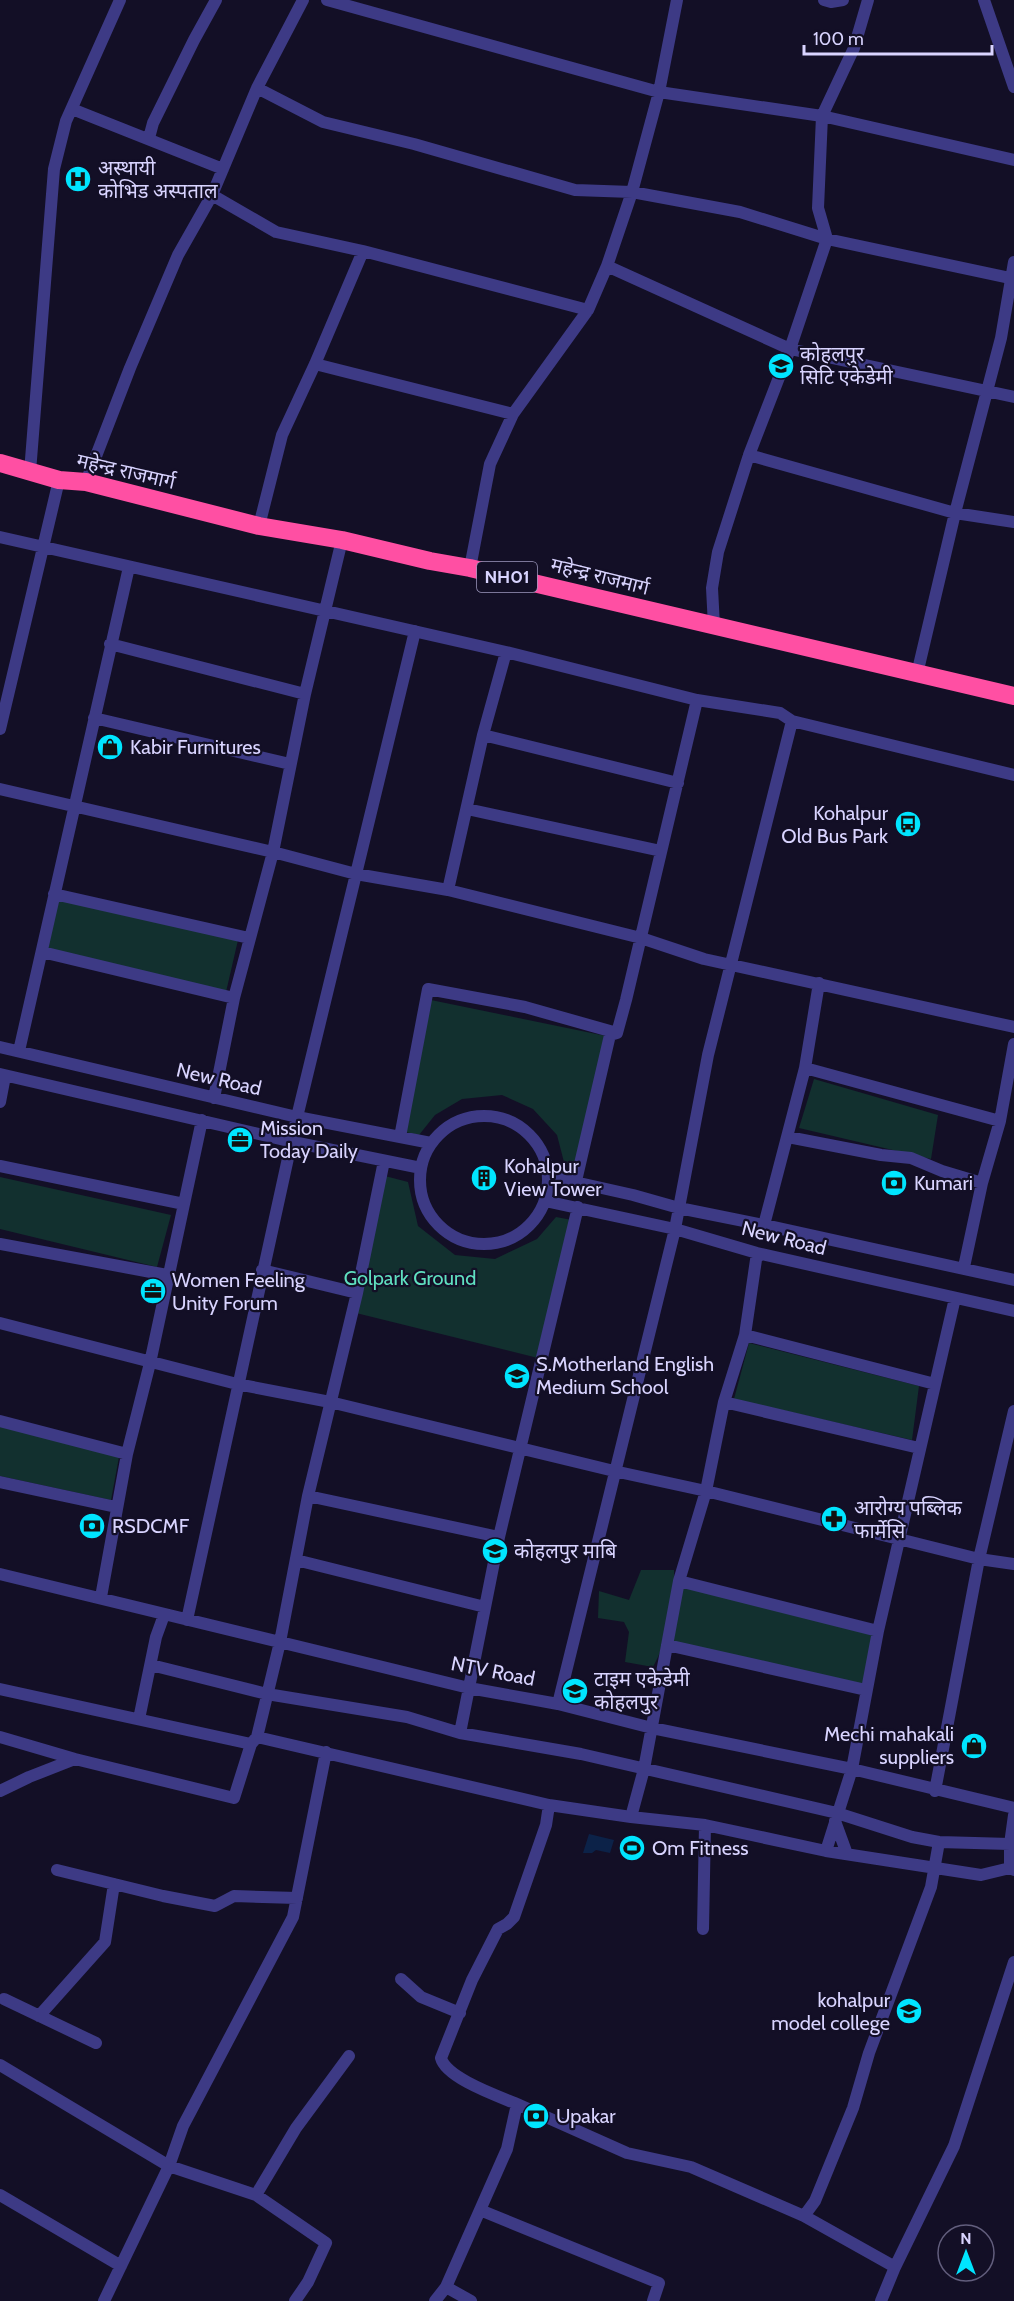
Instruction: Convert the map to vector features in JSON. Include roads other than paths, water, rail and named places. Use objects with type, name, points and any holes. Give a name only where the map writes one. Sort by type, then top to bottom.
[{"type":"highway","name":"महेन्द्र राजमार्ग","points":[[0,463],[59,480],[86,482],[259,526],[342,540],[470,568],[1014,696]]},
{"type":"street","points":[[30,472],[54,169],[66,121],[120,0]]},
{"type":"street","points":[[149,138],[153,123],[216,0]]},
{"type":"street","points":[[86,482],[130,368],[178,255],[212,195],[257,88],[303,0]]},
{"type":"street","points":[[327,0],[659,92],[822,116],[1014,160]]},
{"type":"street","points":[[470,568],[490,464],[513,414],[588,310],[607,266],[632,192],[659,92],[677,0]]},
{"type":"street","points":[[824,0],[831,2],[843,0]]},
{"type":"street","points":[[714,626],[712,588],[718,552],[749,455],[790,349],[827,239],[818,208],[822,116],[854,48],[868,0]]},
{"type":"street","points":[[984,0],[1014,87]]},
{"type":"street","points":[[257,88],[323,122],[414,144],[575,190],[632,192],[740,213],[827,239],[1012,279]]},
{"type":"street","points":[[72,109],[223,168]]},
{"type":"street","points":[[212,195],[276,232],[363,251],[588,310]]},
{"type":"street","points":[[259,526],[282,435],[363,251]]},
{"type":"street","points":[[917,674],[955,513],[1001,338],[1014,262]]},
{"type":"street","points":[[607,266],[790,349],[1014,397]]},
{"type":"street","points":[[315,364],[513,414]]},
{"type":"street","points":[[749,455],[955,513],[1014,522]]},
{"type":"street","points":[[0,729],[59,480]]},
{"type":"street","points":[[0,537],[506,652],[697,700],[780,713],[792,721],[1014,775]]},
{"type":"street","points":[[214,1098],[234,998],[273,852],[305,694],[342,540]]},
{"type":"street","points":[[19,1051],[129,567]]},
{"type":"street","points":[[187,1620],[297,1118],[415,632]]},
{"type":"street","points":[[110,644],[305,694]]},
{"type":"street","points":[[448,890],[483,735],[506,652]]},
{"type":"street","points":[[617,1033],[697,700]]},
{"type":"street","points":[[94,718],[290,764]]},
{"type":"street","points":[[558,1704],[680,1208],[708,1055],[792,721]]},
{"type":"street","points":[[483,735],[678,783]]},
{"type":"street","points":[[0,789],[273,852],[356,874],[448,890],[641,938],[704,959],[1014,1027]]},
{"type":"street","points":[[466,810],[661,851]]},
{"type":"street","points":[[54,894],[249,938]]},
{"type":"street","points":[[42,952],[234,998]]},
{"type":"street","points":[[764,1224],[805,1068],[819,983]]},
{"type":"street","points":[[400,1137],[428,988],[525,1007],[617,1033]]},
{"type":"street","points":[[576,1181],[610,1035],[617,1033]]},
{"type":"street","points":[[964,1267],[982,1183],[1000,1121],[1014,1044]]},
{"type":"street","name":"New Road","points":[[0,1047],[297,1118],[431,1143]]},
{"type":"street","points":[[805,1068],[1000,1121]]},
{"type":"street","points":[[0,1102],[3,1075],[293,1142],[421,1168]]},
{"type":"street","points":[[493,1116],[510,1121],[525,1130],[537,1143],[545,1158],[548,1176],[545,1201],[539,1213],[522,1232],[499,1242],[474,1243],[450,1234],[431,1217],[421,1194],[421,1168],[431,1143],[443,1131],[458,1121],[493,1116]]},
{"type":"street","points":[[101,1597],[127,1454],[150,1363],[202,1120]]},
{"type":"street","points":[[788,1137],[881,1155],[911,1158],[942,1171],[982,1183]]},
{"type":"street","points":[[0,1737],[75,1760],[234,1798],[254,1741],[280,1642],[308,1496],[357,1293],[384,1161]]},
{"type":"street","points":[[0,1166],[184,1204]]},
{"type":"street","name":"New Road","points":[[548,1176],[680,1208],[964,1267],[1014,1280]]},
{"type":"street","name":"New Road","points":[[545,1201],[675,1229],[757,1253],[1014,1311]]},
{"type":"street","points":[[460,1733],[499,1538],[578,1207]]},
{"type":"street","points":[[0,1244],[167,1275]]},
{"type":"street","points":[[631,1817],[644,1769],[679,1581],[706,1491],[724,1401],[745,1335],[757,1253]]},
{"type":"street","points":[[262,1270],[357,1293]]},
{"type":"street","points":[[826,1851],[852,1769],[878,1631],[955,1298]]},
{"type":"street","points":[[0,1323],[237,1384],[330,1402],[706,1491],[979,1559],[1014,1564]]},
{"type":"street","points":[[745,1335],[935,1384]]},
{"type":"street","points":[[724,1401],[919,1448]]},
{"type":"street","points":[[935,1791],[979,1559],[1014,1411]]},
{"type":"street","points":[[0,1421],[127,1454]]},
{"type":"street","points":[[0,1482],[116,1507]]},
{"type":"street","points":[[308,1496],[499,1538]]},
{"type":"street","points":[[296,1560],[484,1607]]},
{"type":"street","name":"NTV Road","points":[[0,1574],[469,1688],[558,1704],[652,1728],[852,1769],[935,1791],[1014,1808]]},
{"type":"street","points":[[679,1581],[878,1631]]},
{"type":"street","points":[[139,1719],[156,1637],[165,1615]]},
{"type":"street","points":[[667,1645],[866,1690]]},
{"type":"street","points":[[151,1665],[267,1694],[407,1717],[460,1733],[557,1749],[912,1837],[939,1842],[1010,1844]]},
{"type":"street","points":[[0,1689],[139,1719],[326,1752],[549,1805],[705,1826],[826,1851],[981,1875],[1012,1869],[1010,1844],[1014,1815]]},
{"type":"street","points":[[104,2301],[169,2166],[183,2126],[293,1917],[326,1752]]},
{"type":"street","points":[[0,1791],[29,1777],[75,1760]]},
{"type":"street","points":[[549,1805],[546,1825],[514,1917],[498,1929],[472,1980],[441,2058],[443,2066],[458,2077],[627,2153],[691,2167],[804,2216],[895,2267]]},
{"type":"street","points":[[836,1817],[847,1854]]},
{"type":"street","points":[[703,1929],[705,1826]]},
{"type":"street","points":[[804,2216],[815,2201],[853,2108],[869,2053],[932,1887],[939,1842]]},
{"type":"street","points":[[57,1870],[215,1906],[234,1896],[297,1898]]},
{"type":"street","points":[[39,2016],[105,1942],[114,1884]]},
{"type":"street","points":[[881,2301],[895,2267],[954,2146],[1014,1962]]},
{"type":"street","points":[[401,1979],[421,1997],[460,2013]]},
{"type":"street","points":[[1,2002],[39,2016],[96,2043]]},
{"type":"street","points":[[256,2195],[296,2128],[349,2056]]},
{"type":"street","points":[[0,2065],[169,2166],[256,2195],[326,2243],[308,2282],[295,2301]]},
{"type":"street","points":[[435,2301],[446,2287],[507,2149],[517,2104]]},
{"type":"street","points":[[0,2195],[121,2266]]},
{"type":"street","points":[[480,2210],[659,2283],[653,2301]]},
{"type":"street","points":[[446,2287],[471,2301]]},
{"type":"water","points":[[589,1834],[614,1840],[610,1853],[596,1850],[592,1853],[583,1853]]},
{"type":"place","name":"अस्थायी कोभिड अस्पताल","points":[[78,179]]},
{"type":"place","name":"कोहलपुर सिटि एकेडेमी","points":[[781,366]]},
{"type":"place","name":"Kabir Furnitures","points":[[110,747]]},
{"type":"place","name":"Kohalpur Old Bus Park","points":[[908,824]]},
{"type":"place","name":"Mission Today Daily","points":[[240,1140]]},
{"type":"place","name":"Kohalpur View Tower","points":[[484,1178]]},
{"type":"place","name":"Kumari","points":[[894,1183]]},
{"type":"place","name":"Women Feeling Unity Forum","points":[[153,1291]]},
{"type":"place","name":"S.Motherland English Medium School","points":[[517,1376]]},
{"type":"place","name":"आरोग्य पब्लिक फार्मेसि","points":[[834,1519]]},
{"type":"place","name":"RSDCMF","points":[[92,1526]]},
{"type":"place","name":"कोहलपुर माबि","points":[[495,1551]]},
{"type":"place","name":"टाइम एकेडेमी कोहलपुर","points":[[575,1691]]},
{"type":"place","name":"Mechi mahakali suppliers","points":[[974,1746]]},
{"type":"place","name":"Om Fitness","points":[[632,1848]]},
{"type":"place","name":"kohalpur model college","points":[[909,2011]]},
{"type":"place","name":"Upakar","points":[[536,2116]]},
{"type":"park label","name":"Golpark Ground","points":[[410,1278]]}]
